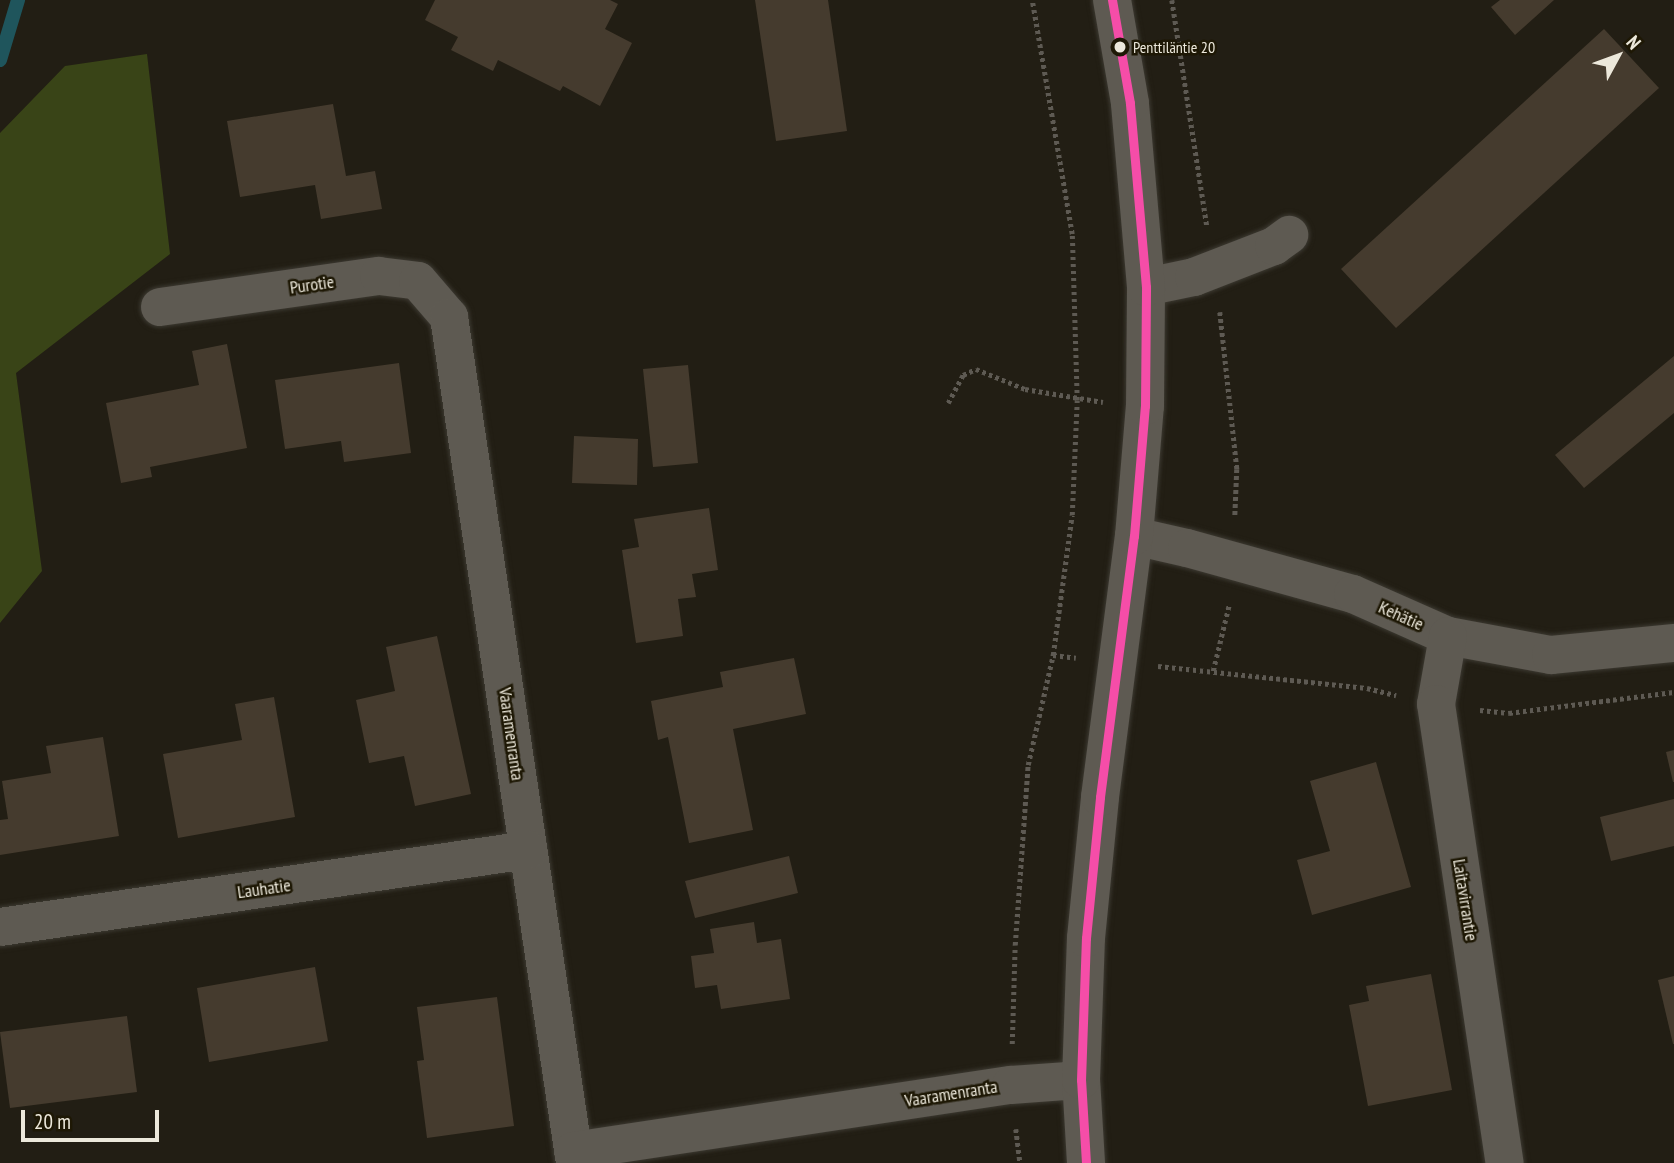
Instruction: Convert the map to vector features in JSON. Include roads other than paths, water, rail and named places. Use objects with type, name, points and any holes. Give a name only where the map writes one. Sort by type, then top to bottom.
[{"type":"street","points":[[1086,1163],[1081,1080],[1086,938],[1134,536],[1145,406],[1146,287],[1130,103],[1112,0]]},
{"type":"street","points":[[1146,287],[1194,277],[1274,246],[1289,235]]},
{"type":"street","name":"Purotie","points":[[160,307],[379,276],[418,281],[449,317]]},
{"type":"street","name":"Vaaramenranta","points":[[449,317],[574,1157],[1011,1085],[1081,1080]]},
{"type":"street","name":"Kehätie","points":[[1134,536],[1233,560],[1353,594],[1448,636],[1551,655],[1674,643]]},
{"type":"street","name":"Laitavirrantie","points":[[1448,636],[1436,704],[1505,1163]]},
{"type":"street","name":"Lauhatie","points":[[0,927],[528,850]]},
{"type":"waterway","points":[[0,60],[18,0]]},
{"type":"place","name":"Penttiläntie 20","points":[[1120,47]]}]
